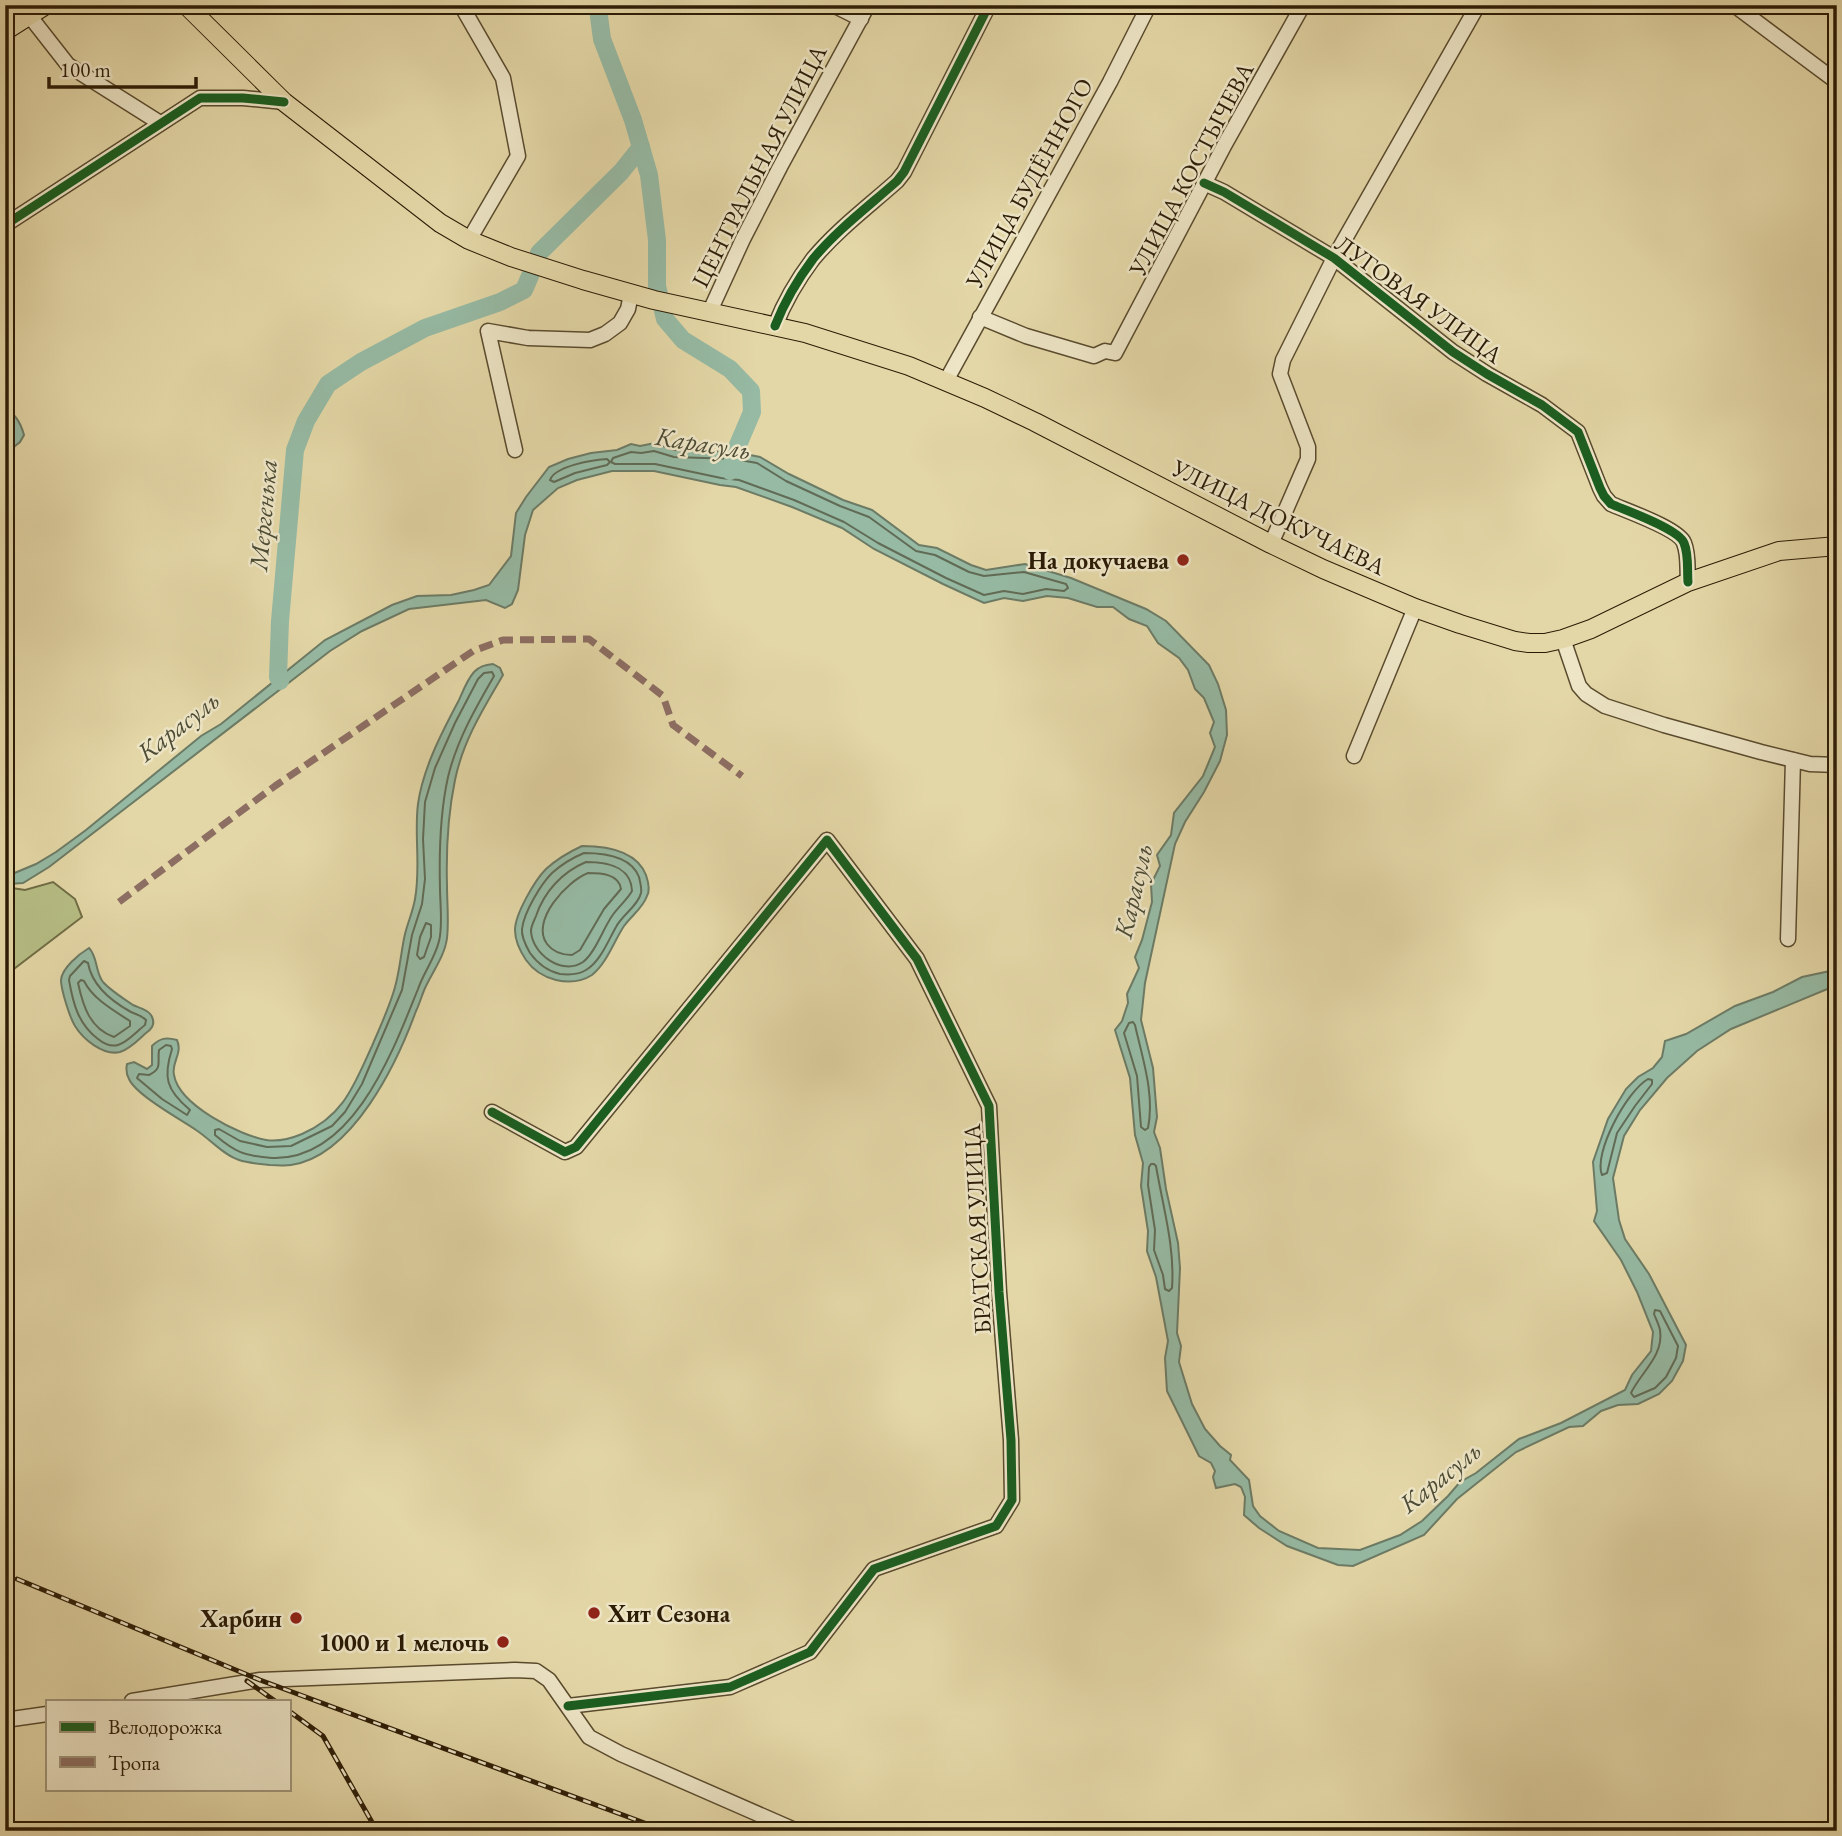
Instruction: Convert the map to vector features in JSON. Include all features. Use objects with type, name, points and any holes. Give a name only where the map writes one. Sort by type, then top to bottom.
[{"type":"main road","points":[[5,31],[25,11],[46,5]]},
{"type":"main road","name":"УЛИЦА ДОКУЧАЕВА","points":[[186,5],[284,102],[440,223],[469,240],[511,257],[631,294],[806,333],[876,354],[946,381],[1035,422],[1271,544],[1416,608],[1515,641],[1545,643],[1563,639]]},
{"type":"main road","points":[[1563,639],[1591,629],[1688,582],[1779,551],[1837,546]]},
{"type":"street","points":[[461,5],[503,78],[518,156],[469,240]]},
{"type":"street","points":[[833,5],[861,19]]},
{"type":"street","name":"ЦЕНТРАЛЬНАЯ УЛИЦА","points":[[710,311],[780,167],[868,5]]},
{"type":"street","points":[[775,326],[782,307],[812,261],[834,237],[904,173],[989,5]]},
{"type":"street","name":"УЛИЦА БУДЁННОГО","points":[[946,381],[1150,5]]},
{"type":"street","name":"УЛИЦА КОСТЫЧЕВА","points":[[981,317],[1026,336],[1094,356],[1105,351],[1115,352],[1204,183],[1303,5]]},
{"type":"street","points":[[1271,544],[1308,459],[1308,447],[1280,374],[1283,360],[1334,258],[1478,5]]},
{"type":"street","points":[[1734,5],[1837,82]]},
{"type":"street","points":[[25,11],[68,65],[160,123]]},
{"type":"street","points":[[5,225],[200,97],[284,102]]},
{"type":"street","name":"ЛУГОВАЯ УЛИЦА","points":[[1204,183],[1224,192],[1334,258],[1453,352],[1542,405],[1578,432],[1604,496],[1612,504],[1674,532],[1684,541],[1688,582]]},
{"type":"street","points":[[514,450],[488,331],[528,338],[590,340],[605,334],[620,323],[628,309],[631,294]]},
{"type":"street","points":[[1354,756],[1416,608]]},
{"type":"street","points":[[1563,639],[1579,686],[1595,701],[1664,725],[1793,760],[1837,765]]},
{"type":"street","points":[[1788,939],[1793,760]]},
{"type":"street","name":"БРАТСКАЯ УЛИЦА","points":[[492,1112],[565,1152],[576,1147],[827,840],[917,959],[989,1106],[999,1292],[1011,1440],[1012,1500],[996,1526],[874,1569],[810,1652],[730,1687],[568,1706]]},
{"type":"street","points":[[138,1700],[260,1680],[536,1671],[549,1680],[589,1737],[797,1831]]},
{"type":"street","points":[[5,1720],[46,1714]]},
{"type":"green space","points":[[53,882],[75,899],[82,917],[6,975],[5,886],[8,884],[12,888],[25,890]]},
{"type":"water","points":[[5,409],[17,419],[24,435],[20,442],[5,454]]},
{"type":"water","points":[[655,443],[674,450],[735,452],[760,457],[843,500],[872,510],[919,545],[937,548],[986,570],[1025,564],[1071,578],[1146,609],[1166,621],[1209,665],[1226,710],[1227,735],[1220,761],[1175,844],[1145,983],[1141,1020],[1153,1068],[1157,1117],[1154,1132],[1160,1148],[1178,1243],[1180,1268],[1177,1333],[1181,1346],[1179,1362],[1192,1404],[1205,1429],[1231,1455],[1230,1460],[1249,1480],[1253,1506],[1260,1516],[1279,1531],[1318,1548],[1360,1550],[1400,1535],[1422,1521],[1460,1482],[1476,1473],[1519,1439],[1561,1423],[1625,1390],[1632,1375],[1651,1351],[1653,1332],[1621,1260],[1594,1221],[1597,1211],[1593,1162],[1608,1119],[1626,1089],[1638,1077],[1653,1068],[1662,1057],[1665,1041],[1686,1034],[1735,1006],[1773,992],[1802,977],[1837,967],[1837,985],[1731,1029],[1697,1051],[1667,1078],[1640,1110],[1624,1136],[1613,1178],[1619,1220],[1625,1239],[1649,1274],[1686,1345],[1683,1361],[1672,1381],[1659,1394],[1638,1404],[1618,1405],[1601,1411],[1583,1426],[1569,1427],[1516,1452],[1457,1499],[1424,1535],[1353,1566],[1338,1565],[1287,1546],[1244,1515],[1245,1497],[1241,1487],[1235,1484],[1216,1488],[1213,1477],[1215,1471],[1211,1463],[1199,1456],[1167,1391],[1165,1358],[1168,1341],[1156,1277],[1147,1251],[1148,1231],[1141,1186],[1143,1163],[1135,1135],[1130,1078],[1115,1030],[1122,1021],[1128,1003],[1127,994],[1139,968],[1135,957],[1152,902],[1151,884],[1160,866],[1157,855],[1171,835],[1174,813],[1203,776],[1215,747],[1210,733],[1214,722],[1204,698],[1195,689],[1188,670],[1179,658],[1158,643],[1147,626],[1129,619],[1113,607],[1097,607],[1068,598],[1047,596],[1023,601],[1004,598],[984,603],[874,549],[842,528],[736,487],[654,471],[612,471],[558,488],[533,510],[525,535],[518,590],[512,604],[505,608],[486,600],[409,609],[362,631],[330,651],[49,867],[23,883],[5,886],[5,877],[36,864],[86,830],[325,640],[392,605],[417,596],[451,595],[489,585],[511,556],[516,513],[549,467],[591,453],[617,450],[631,444],[640,446]]},
{"type":"water","points":[[493,664],[500,668],[503,675],[468,739],[453,793],[447,845],[446,944],[397,1056],[370,1104],[353,1126],[334,1144],[313,1158],[291,1165],[270,1165],[233,1158],[140,1092],[128,1077],[127,1064],[134,1062],[147,1069],[152,1065],[152,1046],[163,1039],[177,1040],[179,1050],[174,1075],[178,1086],[187,1097],[226,1125],[266,1140],[284,1140],[302,1134],[316,1127],[338,1109],[359,1074],[395,987],[415,899],[418,804],[429,764],[469,678],[478,668]]},
{"type":"water","points":[[582,846],[601,847],[628,855],[646,875],[648,891],[643,904],[624,926],[597,970],[584,979],[561,981],[543,975],[529,964],[517,942],[516,923],[531,889],[546,869]]},
{"type":"water","points":[[89,948],[103,982],[133,1005],[147,1011],[152,1018],[150,1030],[131,1047],[120,1052],[100,1049],[88,1041],[75,1026],[66,1004],[61,985],[62,975],[72,962]]},
{"type":"waterway","name":"Мергенька","points":[[600,5],[598,9],[602,39],[633,120],[649,175],[657,240],[657,286],[665,319],[683,340],[730,369],[751,391],[752,412],[730,471]]},
{"type":"waterway","name":"Мергенька","points":[[537,260],[539,253],[621,172],[641,147]]},
{"type":"waterway","name":"Мергенька","points":[[280,681],[280,621],[295,450],[306,421],[328,384],[361,362],[425,328],[500,302],[524,290],[530,276]]},
{"type":"railway","points":[[17,1579],[260,1680],[666,1831]]},
{"type":"railway","points":[[247,1681],[274,1700]]},
{"type":"railway","points":[[290,1712],[323,1736],[377,1831]]},
{"type":"marked path","points":[[119,902],[275,786],[473,651],[503,640],[589,639],[663,696],[673,725],[742,776]]},
{"type":"cycle path","points":[[775,326],[792,291],[813,259],[904,172],[989,5]]},
{"type":"cycle path","points":[[5,225],[200,98],[284,102]]},
{"type":"cycle path","points":[[1204,183],[1224,192],[1334,258],[1453,352],[1542,405],[1578,432],[1600,488],[1611,504],[1663,526],[1684,543],[1688,582]]},
{"type":"cycle path","points":[[492,1112],[565,1152],[576,1147],[827,840],[917,959],[989,1106],[999,1292],[1011,1440],[1012,1500],[996,1526],[874,1569],[810,1652],[730,1687],[568,1706]]},
{"type":"place","name":"На докучаева","points":[[1183,560]]},
{"type":"place","name":"Хит Сезона","points":[[594,1613]]},
{"type":"place","name":"Харбин","points":[[296,1618]]},
{"type":"place","name":"1000 и 1 мелочь","points":[[503,1642]]},
{"type":"water label","name":"Карасуль","points":[[703,443]]},
{"type":"water label","name":"Карасуль","points":[[178,726]]},
{"type":"water label","name":"Карасуль","points":[[1133,891]]},
{"type":"water label","name":"Карасуль","points":[[1440,1477]]}]
